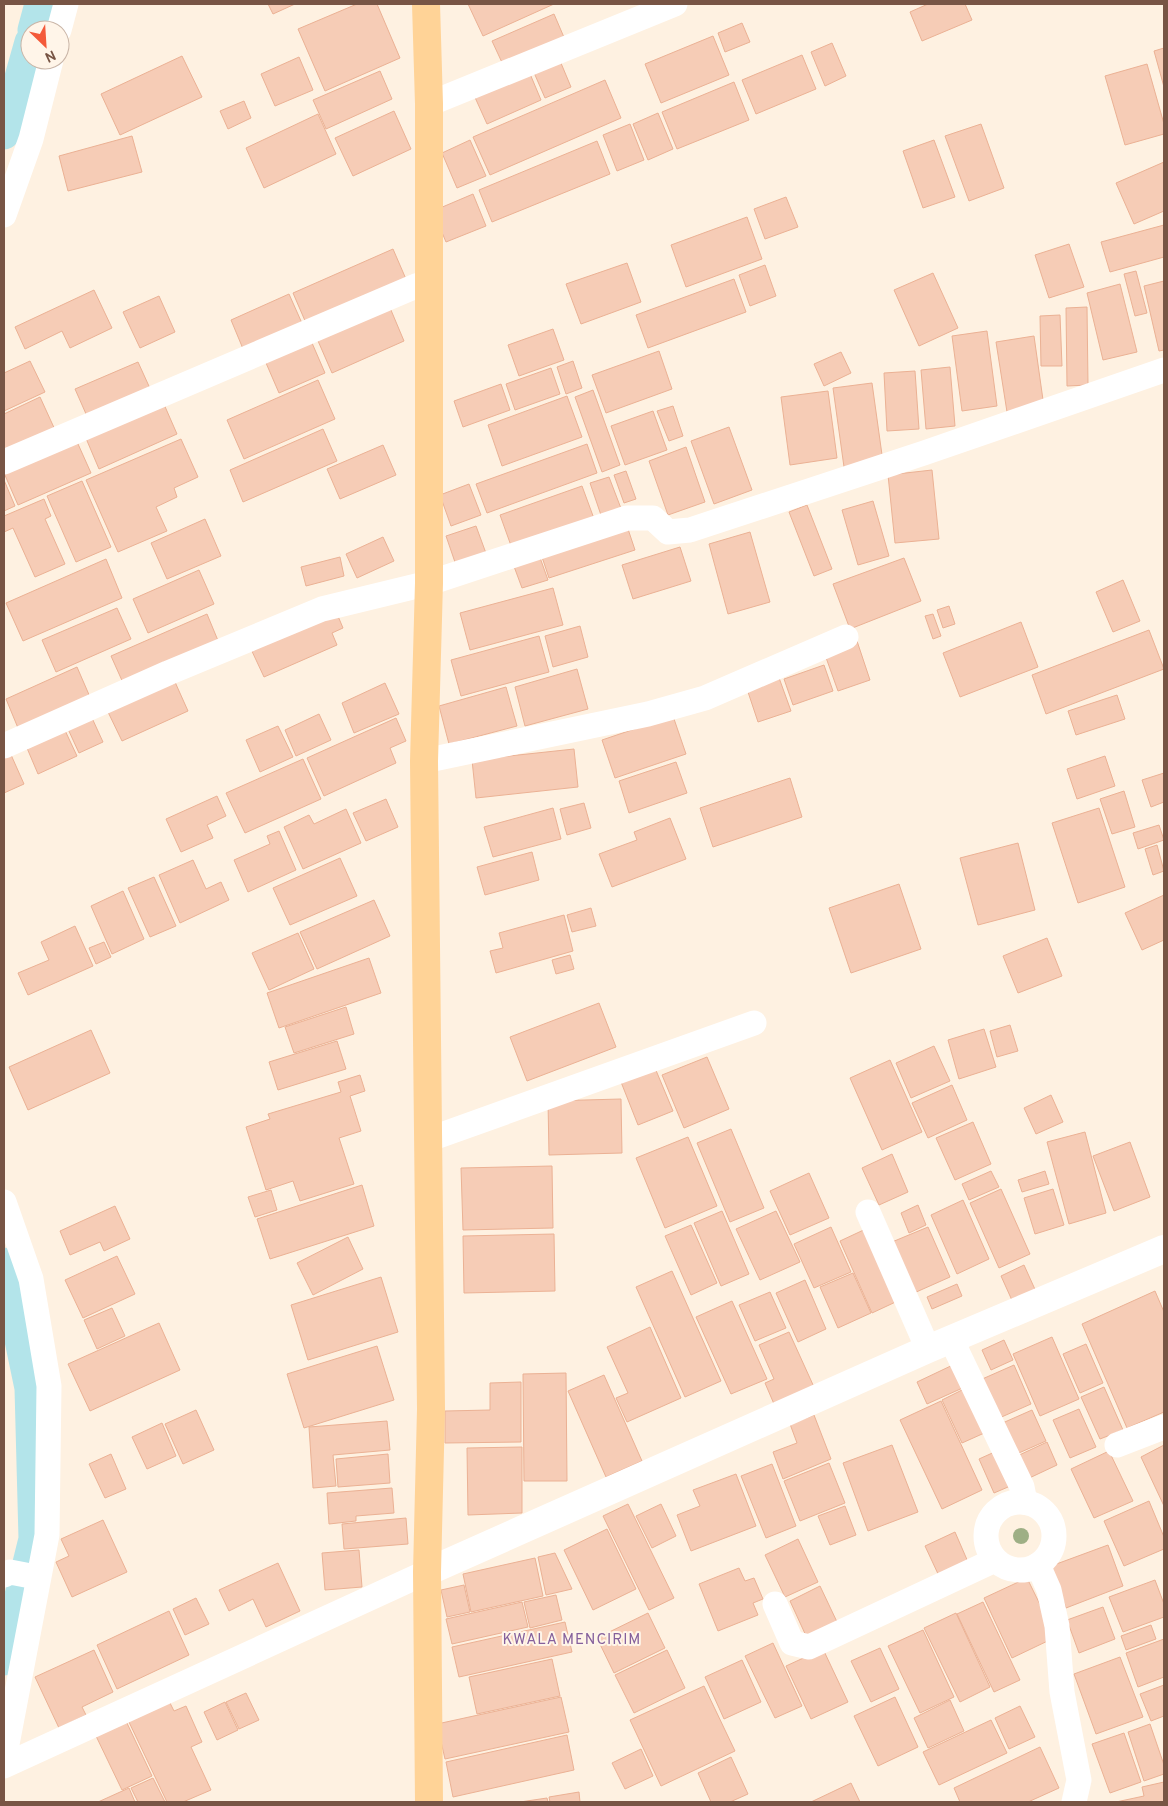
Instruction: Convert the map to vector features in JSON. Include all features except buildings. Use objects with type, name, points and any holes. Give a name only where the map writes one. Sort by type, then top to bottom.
[{"type":"main road","points":[[426,4],[429,104],[430,583],[424,761],[430,1139],[429,1802]]},
{"type":"street","points":[[62,20],[66,4]]},
{"type":"street","points":[[429,104],[674,4]]},
{"type":"street","points":[[4,214],[30,139],[48,70]]},
{"type":"street","points":[[4,462],[416,286],[428,283]]},
{"type":"street","points":[[4,746],[168,673],[322,609],[430,583],[627,518],[653,518],[668,532],[690,530],[1164,370]]},
{"type":"street","points":[[424,761],[648,714],[704,698],[846,637]]},
{"type":"street","points":[[430,1139],[754,1023]]},
{"type":"street","points":[[4,1202],[31,1279],[50,1386],[47,1535],[36,1580],[4,1760]]},
{"type":"street","points":[[868,1212],[1022,1488],[1025,1502]]},
{"type":"street","points":[[4,1766],[428,1572],[940,1344],[1164,1249]]},
{"type":"street","points":[[1117,1445],[1164,1427]]},
{"type":"street","points":[[1025,1502],[1040,1508],[1050,1518],[1054,1531],[1054,1543],[1049,1556],[1038,1565],[1013,1570],[995,1560],[986,1545],[985,1532],[992,1516],[1007,1504],[1025,1502]]},
{"type":"street","points":[[775,1604],[792,1643],[810,1647],[995,1560]]},
{"type":"street","points":[[1038,1565],[1049,1590],[1057,1626],[1062,1692],[1079,1780],[1074,1802]]},
{"type":"street","points":[[7,1574],[36,1580]]},
{"type":"waterway","points":[[36,20],[40,4]]},
{"type":"waterway","points":[[4,134],[22,70]]},
{"type":"waterway","points":[[4,1263],[30,1388],[34,1539],[4,1660]]},
{"type":"district","name":"KWALA MENCIRIM","points":[[572,1640]]}]
